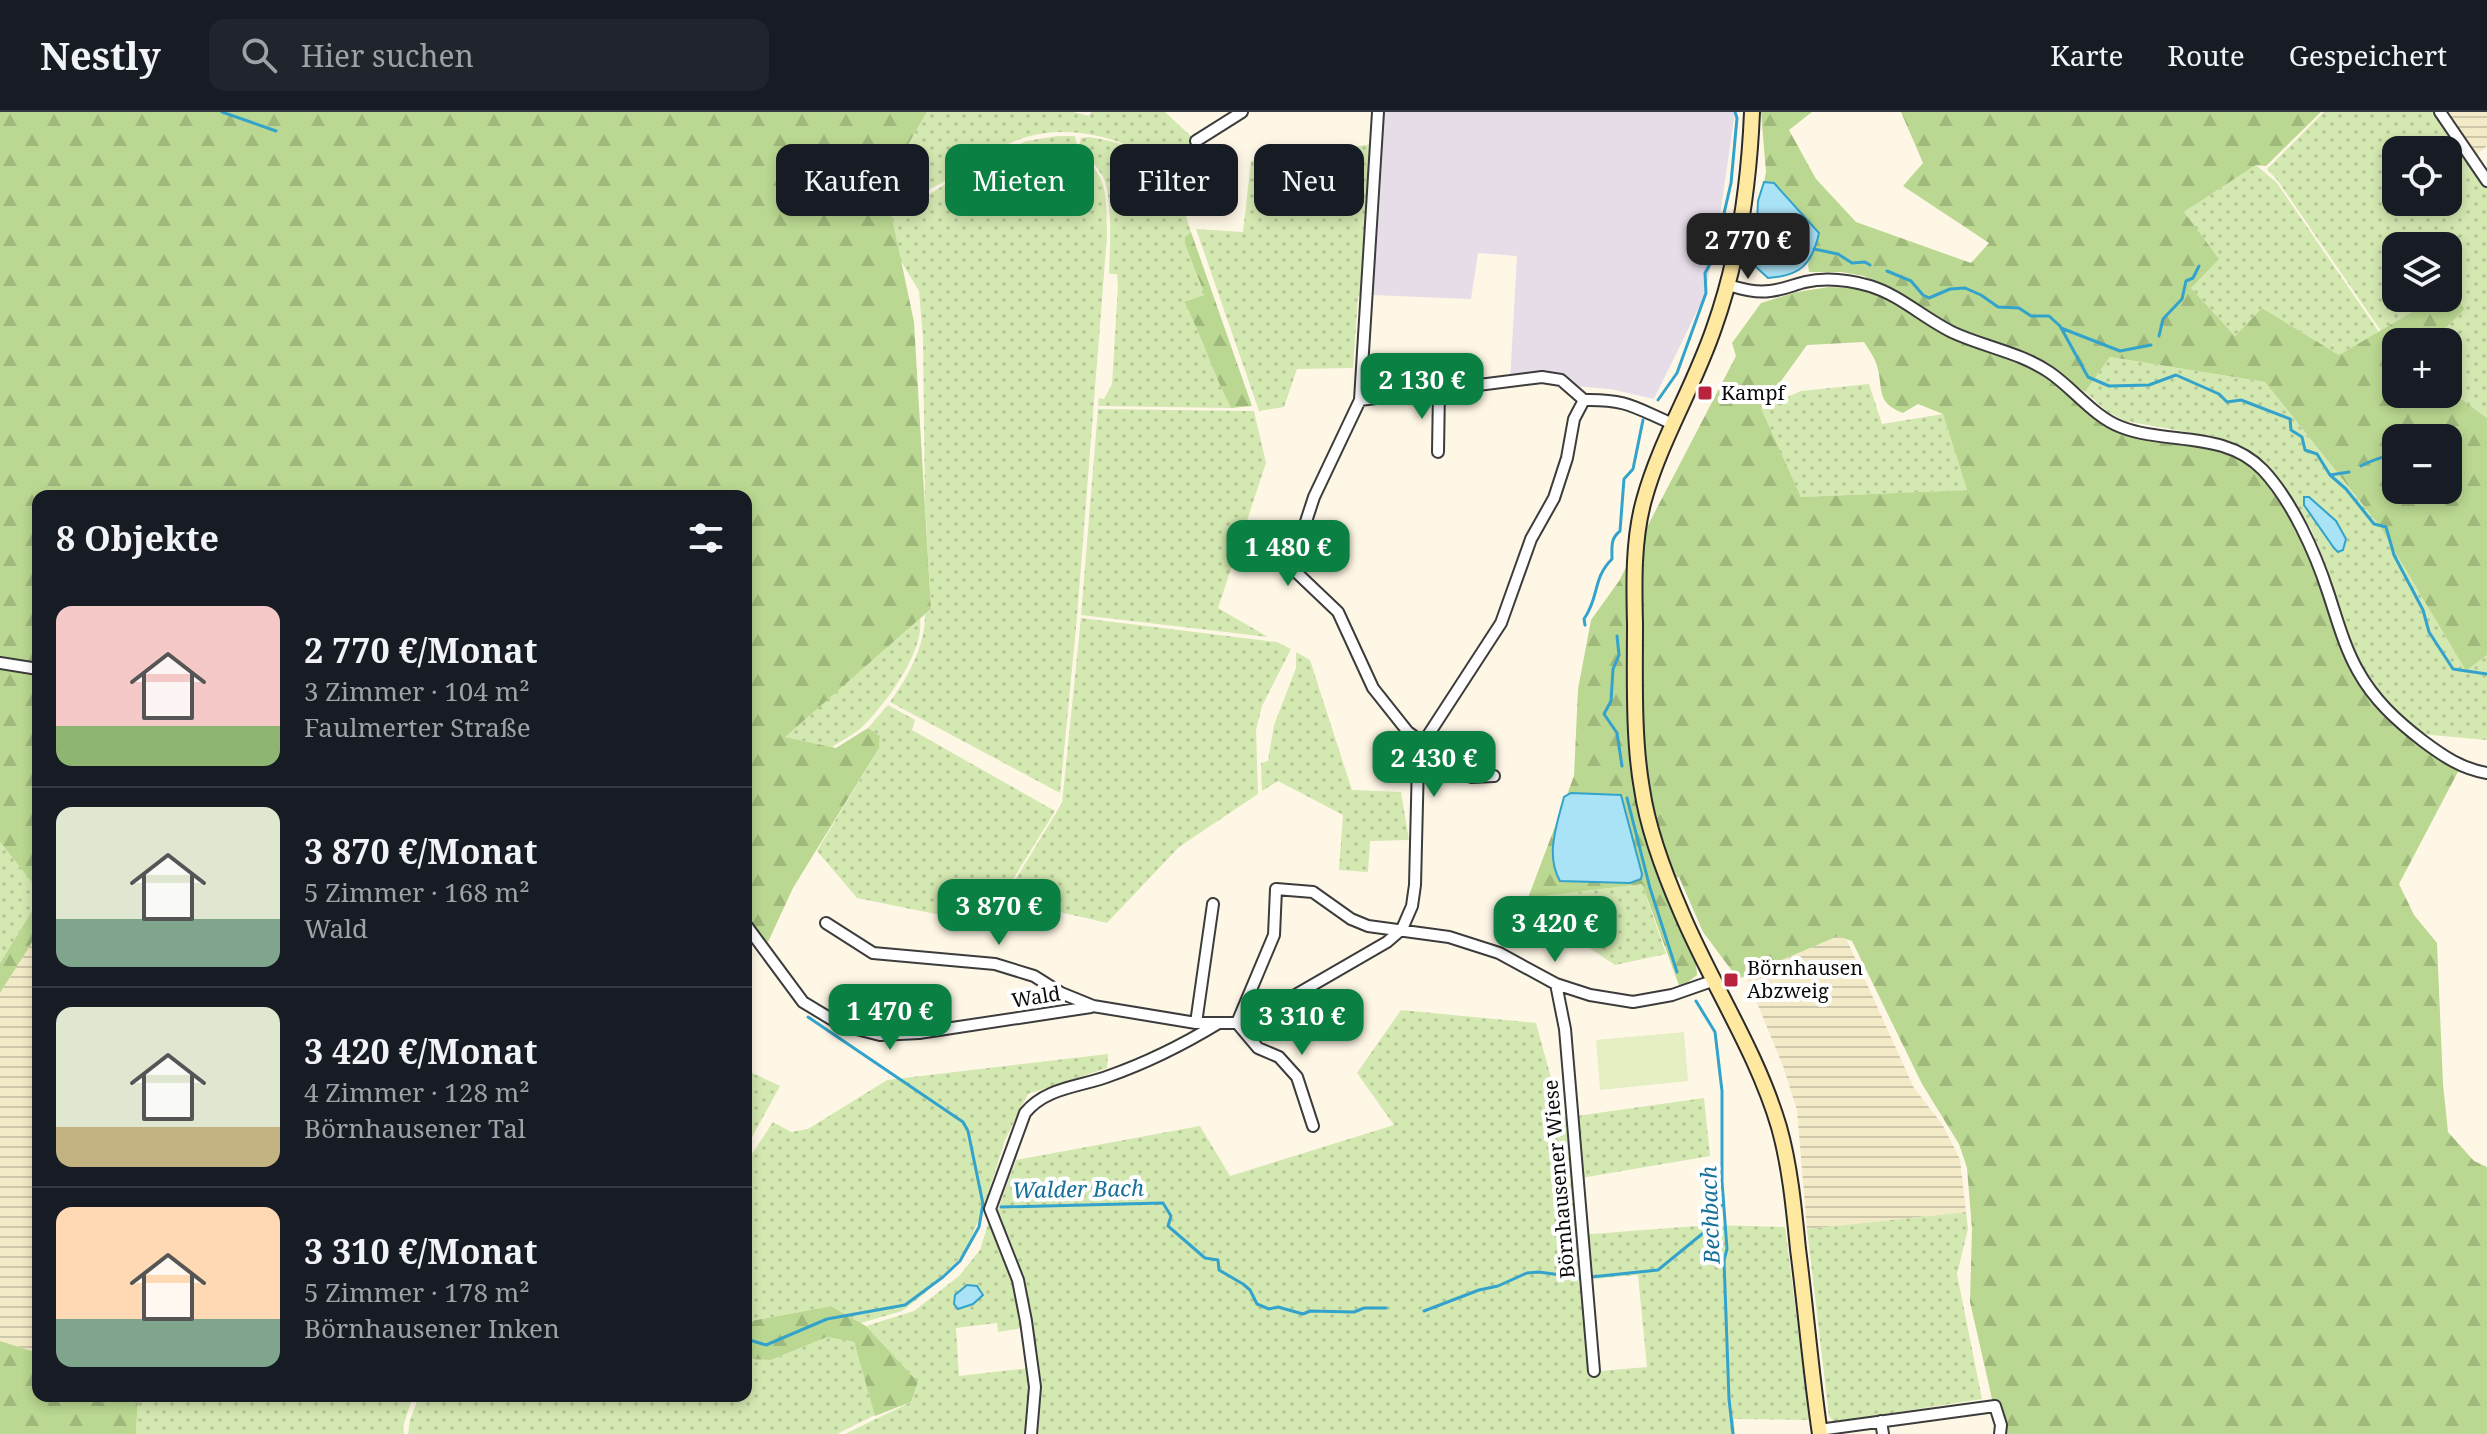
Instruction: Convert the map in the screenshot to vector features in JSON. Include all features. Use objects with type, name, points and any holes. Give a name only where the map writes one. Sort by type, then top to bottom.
[{"type":"main road","points":[[1752,112],[1749,171],[1728,285],[1701,364],[1671,428],[1643,503],[1637,536],[1635,622],[1641,787],[1677,902],[1758,1073],[1780,1129],[1794,1215],[1820,1432]]},
{"type":"street","points":[[1196,141],[1242,112]]},
{"type":"street","points":[[1378,112],[1360,400],[1314,497],[1298,546],[1296,572],[1338,612],[1373,688],[1408,732],[1423,743],[1455,757],[1471,777],[1494,776]]},
{"type":"street","points":[[2440,112],[2487,181]]},
{"type":"street","points":[[1728,285],[1770,291],[1825,279],[1873,287],[1944,328],[2047,370],[2119,427],[2210,442],[2232,449],[2252,461],[2272,482],[2299,525],[2318,562],[2351,659],[2371,692],[2402,725],[2429,746],[2459,765],[2487,773]]},
{"type":"street","points":[[1360,400],[1542,377],[1561,380],[1584,400],[1614,399],[1642,408],[1671,428]]},
{"type":"street","points":[[1438,452],[1439,390]]},
{"type":"street","points":[[1093,1006],[1196,1023],[1237,1023],[1285,1001],[1387,942],[1402,929],[1412,906],[1415,885],[1418,762],[1423,743],[1501,623],[1531,539],[1554,498],[1567,458],[1574,419],[1584,400]]},
{"type":"street","points":[[0,663],[32,668]]},
{"type":"street","points":[[1237,1023],[1274,935],[1276,889],[1313,892],[1351,919],[1368,926],[1449,937],[1499,953],[1556,984],[1590,995],[1633,1002],[1672,995],[1715,980]]},
{"type":"street","points":[[1196,1023],[1213,904]]},
{"type":"street","name":"Wald","points":[[826,923],[873,953],[995,964],[1034,976],[1061,993],[1093,1006]]},
{"type":"street","name":"Wald","points":[[752,933],[803,1002],[841,1025],[880,1035],[919,1033],[1093,1006]]},
{"type":"street","name":"Börnhausener Wiese","points":[[1556,984],[1565,1029],[1594,1371]]},
{"type":"street","points":[[1031,1434],[1035,1387],[1026,1321],[1018,1280],[990,1209],[1025,1113],[1033,1103],[1057,1091],[1109,1076],[1196,1037],[1219,1023]]},
{"type":"street","points":[[1237,1023],[1258,1048],[1279,1057],[1297,1077],[1313,1126]]},
{"type":"street","points":[[1820,1432],[1995,1406],[2001,1425],[2000,1434]]},
{"type":"street","points":[[1881,1421],[1883,1434]]},
{"type":"shaded area","points":[[1382,112],[1735,112],[1705,295],[1654,399],[1610,389],[1510,381],[1517,256],[1478,253],[1471,299],[1371,295]]},
{"type":"shaded area","points":[[2443,112],[2487,112],[2487,146],[2474,157]]},
{"type":"shaded area","points":[[1838,936],[1846,938],[1914,1088],[1942,1124],[1960,1159],[1966,1212],[1807,1229],[1797,1110],[1783,1066],[1746,976]]},
{"type":"shaded area","points":[[32,942],[32,1351],[0,1341],[0,993]]},
{"type":"green space","points":[[0,112],[927,112],[908,144],[776,144],[776,216],[892,216],[914,322],[931,609],[785,737],[836,748],[868,728],[880,736],[879,748],[793,888],[768,942],[752,926],[752,490],[32,490],[32,882],[0,842]]},
{"type":"green space","points":[[927,112],[1074,112],[1089,116],[1091,112],[1165,112],[1193,138],[1189,144],[1125,144],[1094,135],[1058,132],[1008,144],[945,144],[945,181],[929,189],[929,144],[908,144]]},
{"type":"green space","points":[[1761,112],[1812,112],[1789,130],[1816,179],[1856,222],[1971,263],[1989,243],[1903,186],[1923,163],[1901,112],[2321,112],[2266,166],[2256,165],[2184,212],[2219,259],[2191,288],[2235,336],[2262,308],[2339,355],[2382,330],[2382,408],[2462,408],[2462,399],[2487,418],[2487,655],[2466,671],[2379,525],[2265,382],[2110,357],[2085,392],[2052,369],[1971,335],[1864,276],[1809,272],[1808,264],[1815,249],[1801,219],[1782,191],[1764,182],[1766,172]]},
{"type":"green space","points":[[2324,112],[2437,112],[2454,136],[2382,136],[2382,216],[2462,216],[2462,148],[2487,184],[2487,418],[2462,399],[2462,328],[2445,328],[2465,309],[2462,305],[2462,232],[2382,232],[2382,312],[2413,312],[2381,331],[2267,169]]},
{"type":"green space","points":[[1075,136],[1078,144],[1020,144]]},
{"type":"green space","points":[[1081,138],[1120,144],[1110,144],[1110,216],[1186,216],[1191,232],[1185,237],[1185,244],[1206,295],[1184,303],[1231,408],[1098,406],[1099,398],[1104,399],[1112,384],[1118,286],[1117,274],[1109,274],[1110,224],[1106,186],[1094,164],[1094,144],[1080,144]]},
{"type":"green space","points":[[1373,144],[1363,295],[1358,296],[1353,368],[1297,369],[1284,407],[1259,411],[1196,229],[1243,232],[1251,161],[1254,161],[1254,216],[1364,216],[1364,145]]},
{"type":"green space","points":[[2256,165],[2277,183],[2379,332],[2339,355],[2262,308],[2235,336],[2191,288],[2184,212]]},
{"type":"green space","points":[[1094,169],[1103,185],[1107,236],[1060,793],[890,702],[914,661],[922,638],[925,615],[931,609],[919,291],[901,261],[892,216],[929,216],[929,194],[945,185],[945,216],[1094,216]]},
{"type":"green space","points":[[1191,232],[1252,406],[1231,408],[1184,302],[1205,295],[1185,244],[1185,237]]},
{"type":"green space","points":[[1829,287],[1875,293],[1946,335],[2041,373],[2111,428],[2138,437],[2190,442],[2236,454],[2268,479],[2306,547],[2364,689],[2461,766],[2399,884],[2414,915],[2437,943],[2448,1132],[2474,1161],[2487,1167],[2487,1434],[2000,1434],[1970,1302],[1972,1229],[1967,1168],[1959,1144],[1922,1084],[1852,941],[1838,936],[1738,979],[1703,932],[1679,877],[1664,881],[1695,954],[1697,975],[1680,988],[1642,884],[1528,898],[1574,776],[1578,689],[1591,620],[1619,581],[1736,356],[1732,343],[1761,303],[1797,292]],"holes":[[[1864,342],[1876,363],[1882,394],[1888,404],[1903,413],[1918,404],[1943,414],[1967,490],[1801,497],[1761,409],[1807,345]]]},
{"type":"green space","points":[[2412,312],[2462,312],[2445,328],[2385,328]]},
{"type":"green space","points":[[2110,357],[2265,382],[2379,525],[2466,671],[2487,655],[2487,740],[2421,734],[2389,705],[2365,675],[2348,639],[2311,529],[2265,465],[2247,451],[2220,438],[2125,421],[2108,412],[2085,392]]},
{"type":"green space","points":[[1869,384],[1882,424],[1943,414],[1967,490],[1801,497],[1760,409],[1801,391]]},
{"type":"green space","points":[[1098,409],[1254,411],[1266,463],[1218,608],[1268,637],[1081,615]]},
{"type":"green space","points":[[1081,618],[1277,642],[1291,649],[1262,706],[1256,730],[1258,794],[1179,847],[1107,923],[1013,901],[995,906],[1014,882],[1062,803]]},
{"type":"green space","points":[[920,619],[916,646],[902,677],[882,705],[859,729],[832,747],[784,737]]},
{"type":"green space","points":[[1296,652],[1310,660],[1352,790],[1401,792],[1409,840],[1370,841],[1368,872],[1339,870],[1343,815],[1278,781],[1262,791],[1261,763],[1268,761],[1274,725],[1296,668]]},
{"type":"green space","points":[[888,705],[915,720],[912,730],[1055,811],[1012,881],[987,908],[955,918],[857,898],[817,851],[879,748],[880,736],[868,728]]},
{"type":"green space","points":[[0,842],[32,882],[32,911],[0,963]]},
{"type":"green space","points":[[1642,884],[1666,954],[1615,965],[1525,905],[1528,898]]},
{"type":"green space","points":[[32,911],[32,942],[0,993],[0,963]]},
{"type":"green space","points":[[1401,1010],[1536,1023],[1562,1118],[1704,1098],[1710,1156],[1575,1179],[1578,1235],[1710,1225],[1785,1227],[1810,1420],[1734,1419],[1735,1434],[1038,1434],[1038,1377],[1032,1320],[1019,1265],[997,1212],[1016,1160],[1200,1126],[1230,1176],[1394,1125],[1357,1073]],"holes":[[[1638,1275],[1647,1367],[1600,1371],[1592,1279]]]},
{"type":"green space","points":[[1684,1032],[1688,1081],[1600,1090],[1596,1040]]},
{"type":"green space","points":[[1108,1054],[1107,1068],[1028,1094],[1005,1140],[984,1207],[965,1253],[923,1295],[902,1311],[861,1323],[831,1306],[752,1321],[752,1154],[773,1122],[791,1132],[808,1129],[887,1080]]},
{"type":"green space","points":[[752,1073],[780,1086],[752,1137]]},
{"type":"green space","points":[[1966,1212],[1968,1229],[1957,1274],[1982,1399],[1834,1422],[1829,1416],[1807,1229]]},
{"type":"green space","points":[[990,1218],[1014,1281],[1023,1328],[998,1332],[997,1323],[956,1328],[959,1376],[1029,1368],[1033,1389],[1028,1434],[845,1434],[911,1402],[918,1382],[866,1326],[914,1311],[959,1276],[980,1250]]},
{"type":"green space","points":[[831,1306],[866,1326],[918,1382],[911,1402],[875,1416],[854,1342],[827,1337],[771,1360],[752,1359],[752,1321]]},
{"type":"green space","points":[[827,1337],[854,1342],[875,1415],[837,1434],[408,1434],[417,1402],[752,1402],[752,1359],[771,1360]]},
{"type":"green space","points":[[0,1341],[32,1351],[32,1402],[138,1402],[136,1434],[0,1434]]},
{"type":"green space","points":[[138,1402],[411,1402],[403,1427],[404,1434],[136,1434]]},
{"type":"water","points":[[1764,182],[1774,183],[1819,233],[1813,253],[1803,266],[1779,277],[1768,278],[1755,266],[1758,201]]},
{"type":"water","points":[[2304,497],[2309,497],[2336,521],[2346,539],[2343,550],[2338,552],[2334,548],[2304,505]]},
{"type":"water","points":[[1571,793],[1621,795],[1641,879],[1630,883],[1560,881],[1553,861],[1554,839],[1564,797]]},
{"type":"water","points":[[967,1285],[977,1286],[983,1295],[973,1304],[958,1309],[954,1304],[955,1295]]},
{"type":"waterway","points":[[222,112],[276,131]]},
{"type":"waterway","name":"Bechbach","points":[[1658,400],[1677,373],[1706,293],[1705,273],[1714,257],[1731,183],[1735,112]]},
{"type":"waterway","points":[[1814,249],[1838,254],[1852,263],[1865,262],[1870,265]]},
{"type":"waterway","points":[[2159,336],[2163,319],[2182,299],[2186,281],[2193,278],[2199,266]]},
{"type":"waterway","points":[[1887,271],[1911,281],[1929,298],[1950,289],[1965,288],[1998,307],[2019,308],[2031,316],[2049,316],[2060,326],[2088,377],[2109,386],[2149,385],[2176,375],[2219,394],[2227,402],[2241,400],[2290,419],[2291,430],[2302,437],[2305,450],[2317,454],[2330,475],[2346,489],[2374,524],[2386,527],[2394,555],[2423,610],[2429,632],[2453,669],[2487,674]]},
{"type":"waterway","points":[[2061,328],[2120,351],[2151,345]]},
{"type":"waterway","name":"Bechbach","points":[[1585,625],[1584,619],[1601,574],[1612,559],[1613,540],[1620,531],[1624,479],[1633,469],[1643,420]]},
{"type":"waterway","points":[[2361,466],[2382,457]]},
{"type":"waterway","points":[[2330,475],[2349,472]]},
{"type":"waterway","name":"Bechbach","points":[[1617,636],[1619,655],[1613,669],[1611,701],[1604,714],[1617,733],[1622,766]]},
{"type":"waterway","name":"Bechbach","points":[[1627,798],[1650,888],[1677,972]]},
{"type":"waterway","name":"Bechbach","points":[[1696,1001],[1715,1032],[1722,1091],[1722,1181],[1727,1249],[1724,1260],[1733,1434]]},
{"type":"waterway","points":[[752,1341],[766,1345],[827,1319],[905,1305],[960,1261],[979,1227],[983,1204],[968,1131],[963,1122],[808,1017]]},
{"type":"waterway","name":"Walder Bach","points":[[1001,1207],[1163,1203],[1171,1216],[1168,1226],[1205,1258],[1218,1260],[1219,1270],[1250,1290],[1257,1304],[1303,1314],[1310,1311],[1354,1312],[1364,1308],[1386,1308]]},
{"type":"waterway","name":"Walder Bach","points":[[1591,1277],[1658,1270],[1713,1225],[1717,1208],[1723,1205]]},
{"type":"waterway","name":"Walder Bach","points":[[1424,1311],[1527,1273],[1582,1278]]},
{"type":"place","name":"Kampf","points":[[1705,393]]},
{"type":"place","name":"Börnhausen Abzweig","points":[[1731,980]]}]
